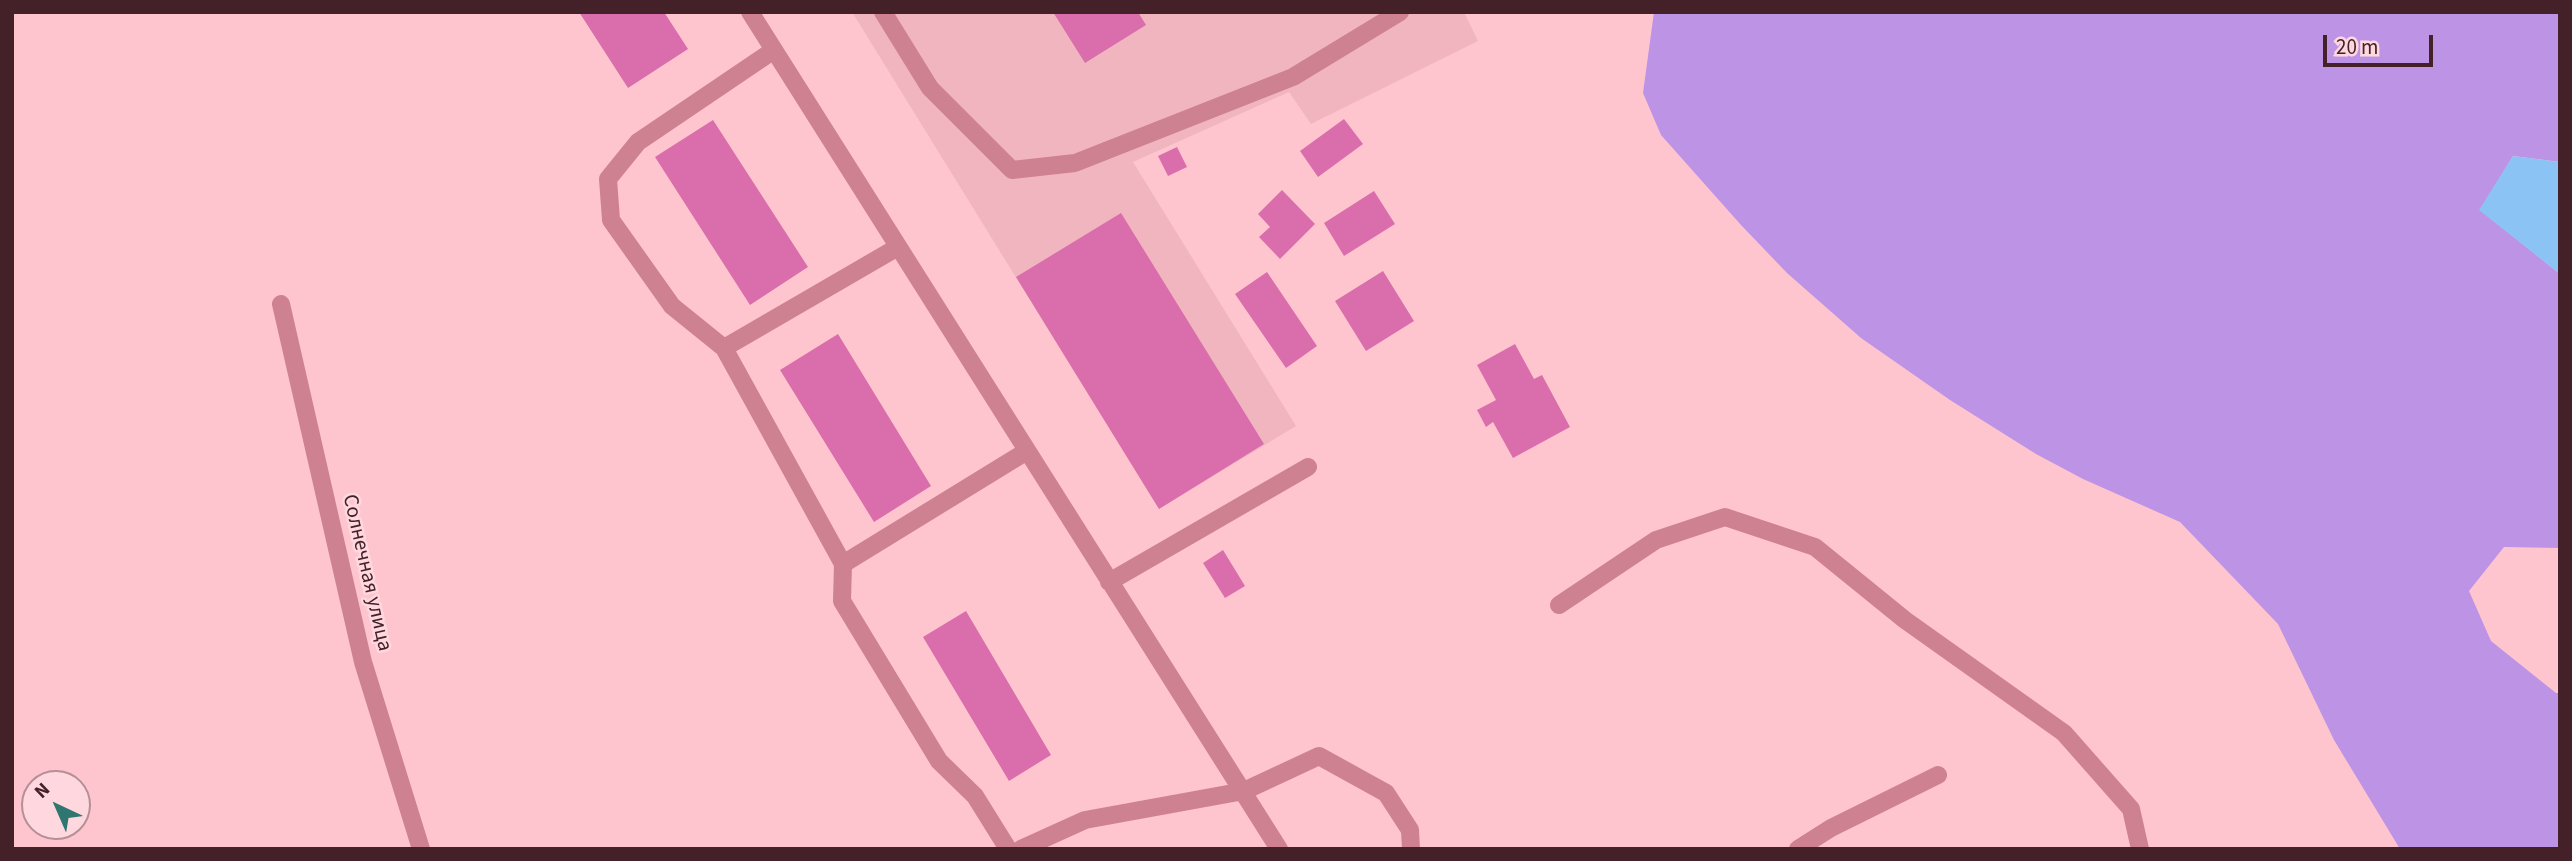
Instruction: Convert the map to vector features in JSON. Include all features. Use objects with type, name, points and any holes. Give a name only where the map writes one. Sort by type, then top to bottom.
[{"type":"street","points":[[750,12],[1279,849]]},
{"type":"street","points":[[883,12],[930,88],[1012,170],[1075,163],[1293,77],[1400,12]]},
{"type":"street","points":[[774,50],[638,142],[608,179],[611,220],[673,306],[724,348],[843,564],[842,601],[939,761],[975,796],[1008,849]]},
{"type":"street","points":[[724,348],[898,247]]},
{"type":"street","name":"Солнечная улица","points":[[281,304],[363,662],[421,849]]},
{"type":"street","points":[[843,564],[1027,451]]},
{"type":"street","points":[[1109,582],[1308,467]]},
{"type":"street","points":[[1559,605],[1656,540],[1725,517],[1815,547],[1905,620],[2064,733],[2131,809],[2140,849]]},
{"type":"street","points":[[1021,849],[1085,820],[1244,791],[1319,756],[1386,793],[1410,830],[1411,849]]},
{"type":"street","points":[[1798,849],[1831,828],[1938,775]]},
{"type":"shaded area","points":[[852,12],[1464,12],[1478,41],[1311,124],[1289,92],[1133,162],[1296,426],[1159,509]]},
{"type":"shaded area","points":[[1654,12],[2560,12],[2560,162],[2513,156],[2480,210],[2560,274],[2560,548],[2504,547],[2469,591],[2491,641],[2556,693],[2560,693],[2560,849],[2400,849],[2334,740],[2278,624],[2180,522],[2083,479],[2036,454],[1950,400],[1861,338],[1787,273],[1741,225],[1661,135],[1643,93]]},
{"type":"water","points":[[2513,156],[2560,162],[2560,274],[2479,210]]},
{"type":"building","points":[[579,12],[664,12],[688,49],[628,88]]},
{"type":"building","points":[[1053,12],[1138,12],[1146,25],[1085,63]]},
{"type":"building","points":[[1344,119],[1363,144],[1318,177],[1300,151]]},
{"type":"building","points":[[713,120],[808,267],[750,305],[655,157]]},
{"type":"building","points":[[1177,147],[1187,167],[1168,176],[1158,156]]},
{"type":"building","points":[[1282,190],[1315,224],[1280,259],[1259,237],[1270,227],[1258,214]]},
{"type":"building","points":[[1374,191],[1395,224],[1344,256],[1324,223]]},
{"type":"building","points":[[1121,213],[1264,444],[1159,509],[1016,277]]},
{"type":"building","points":[[1383,271],[1414,321],[1366,351],[1335,301]]},
{"type":"building","points":[[1267,272],[1317,346],[1286,368],[1235,294]]},
{"type":"building","points":[[838,334],[931,486],[874,522],[780,370]]},
{"type":"building","points":[[1515,344],[1534,379],[1542,375],[1570,427],[1513,458],[1493,422],[1486,427],[1477,410],[1496,400],[1477,365]]},
{"type":"building","points":[[1223,550],[1245,586],[1225,598],[1203,563]]},
{"type":"building","points":[[966,611],[1051,755],[1009,781],[923,637]]}]
